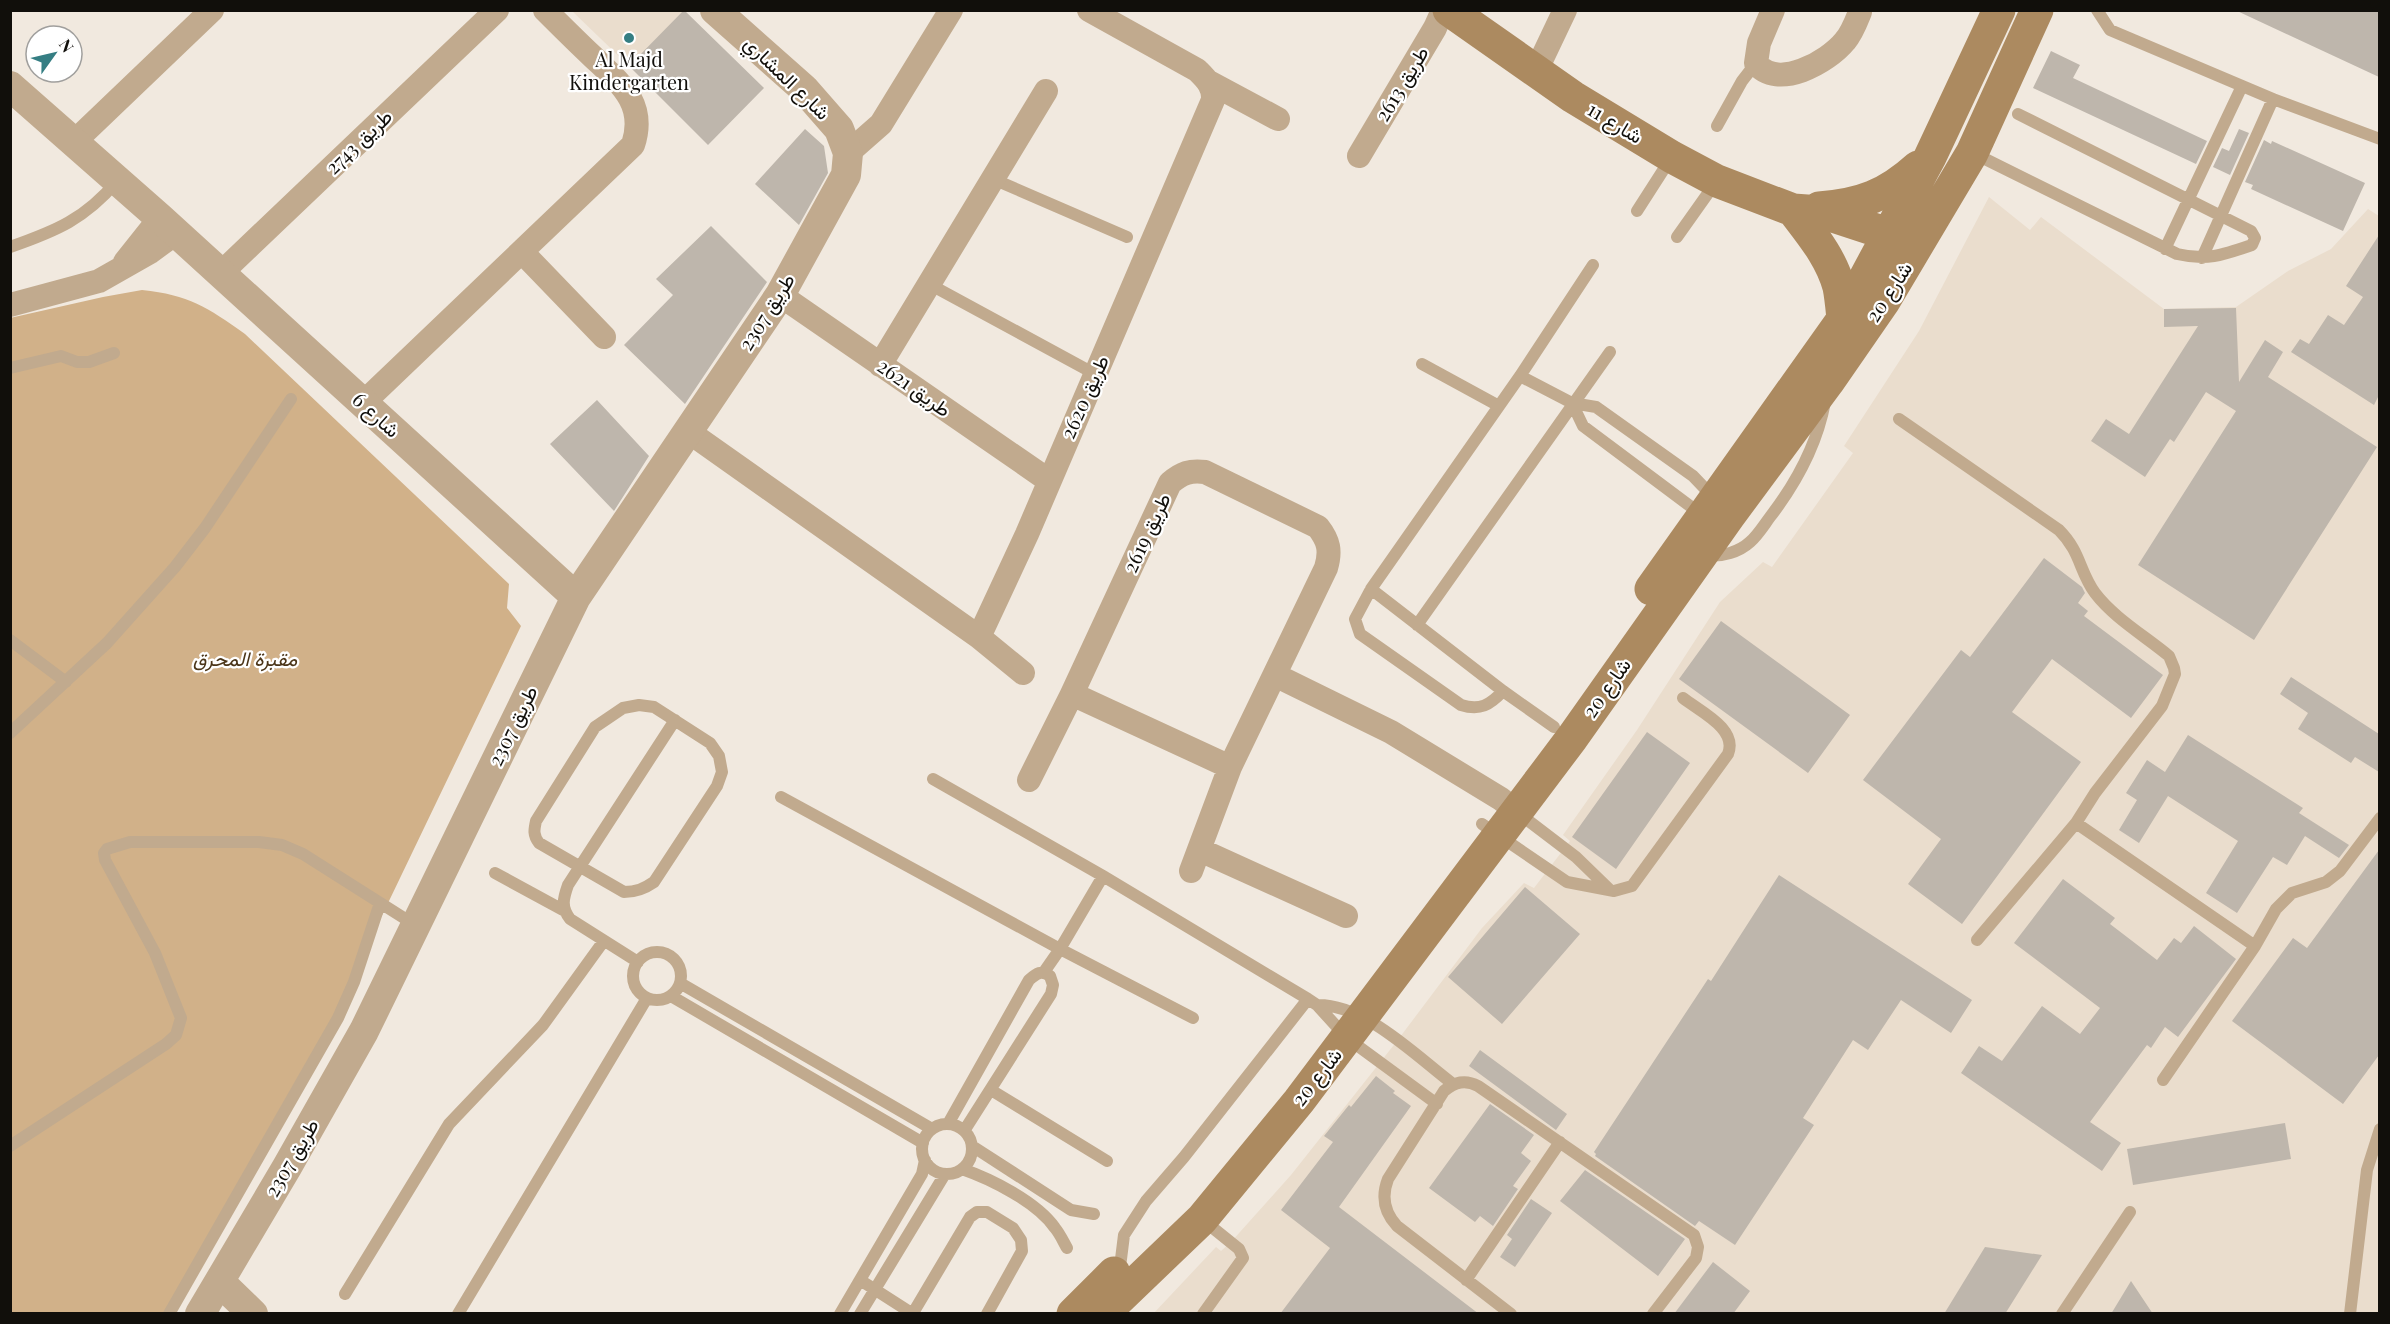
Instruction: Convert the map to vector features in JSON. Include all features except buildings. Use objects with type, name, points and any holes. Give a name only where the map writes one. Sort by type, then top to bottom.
[{"type":"main road","name":"شارع 11","points":[[1449,10],[1573,97],[1672,158],[1717,181],[1793,210],[1819,230],[1900,247]]},
{"type":"main road","name":"شارع 20","points":[[1563,732],[1703,554],[1715,510],[1828,382],[1900,247],[1930,157],[1999,10]]},
{"type":"main road","name":"شارع 20","points":[[1073,1314],[1185,1205],[1285,1090],[1336,1016],[1500,818],[1563,732],[1843,319],[1972,153],[2037,10]]},
{"type":"main road","points":[[1793,210],[1840,206],[1869,200],[1900,183],[1930,157]]},
{"type":"main road","points":[[1793,210],[1822,249],[1832,268],[1839,288],[1843,319]]},
{"type":"main road","name":"شارع 20","points":[[1103,1314],[1202,1219],[1292,1110],[1336,1016]]},
{"type":"street","points":[[74,142],[212,10]]},
{"type":"street","name":"طريق 2743","points":[[220,273],[497,10]]},
{"type":"street","points":[[363,403],[633,145],[638,130],[637,115],[626,89],[545,10]]},
{"type":"street","name":"شارع المشاري","points":[[715,10],[804,89],[839,129],[848,153]]},
{"type":"street","points":[[848,153],[881,124],[951,10]]},
{"type":"street","points":[[1089,10],[1197,70],[1209,82],[1278,119]]},
{"type":"street","name":"طريق 2613","points":[[1359,156],[1435,28],[1443,10]]},
{"type":"street","points":[[1536,71],[1565,10]]},
{"type":"street","points":[[1773,10],[1756,50],[1756,63],[1761,69],[1773,75],[1793,72],[1818,63],[1847,39],[1860,12]]},
{"type":"street","name":"طريق 2620","points":[[979,637],[1027,534],[1048,480],[1190,156],[1213,100],[1214,93],[1209,82]]},
{"type":"street","name":"شارع 6","points":[[10,86],[168,226],[576,597]]},
{"type":"street","points":[[880,364],[1046,91]]},
{"type":"street","name":"طريق 2307","points":[[206,1312],[220,1282],[364,1031],[576,597],[780,295],[839,191],[846,175],[848,153]]},
{"type":"street","points":[[10,305],[87,285],[150,252],[168,226]]},
{"type":"street","points":[[522,252],[604,337]]},
{"type":"street","name":"طريق 2621","points":[[780,295],[1048,480]]},
{"type":"street","points":[[689,432],[979,637],[1023,673]]},
{"type":"street","name":"طريق 2619","points":[[1029,780],[1072,694],[1170,483],[1179,475],[1192,471],[1205,472],[1318,527],[1327,539],[1330,554],[1326,568],[1230,767],[1196,860],[1346,916]]},
{"type":"street","points":[[1275,675],[1391,732],[1500,818]]},
{"type":"street","points":[[1072,694],[1230,767]]},
{"type":"street","points":[[220,1282],[253,1314]]},
{"type":"lane","points":[[2097,10],[2099,17],[2110,30],[2273,99],[2379,139]]},
{"type":"lane","points":[[1717,126],[1742,81],[1756,63]]},
{"type":"lane","points":[[2165,249],[2242,86]]},
{"type":"lane","points":[[2202,258],[2273,99]]},
{"type":"lane","points":[[1972,153],[2183,256],[2217,257],[2252,245],[2254,242],[2255,238],[2251,231],[2018,114]]},
{"type":"lane","points":[[1637,211],[1672,158]]},
{"type":"lane","points":[[993,179],[1127,237]]},
{"type":"lane","points":[[10,247],[49,234],[72,222],[92,207],[117,180]]},
{"type":"lane","points":[[1677,237],[1717,181]]},
{"type":"lane","points":[[1503,691],[1485,707],[1473,709],[1461,705],[1360,634],[1356,619],[1371,589],[1520,376],[1593,265]]},
{"type":"lane","points":[[929,284],[1095,374]]},
{"type":"lane","points":[[1417,625],[1610,352]]},
{"type":"lane","points":[[10,368],[61,356],[77,362],[88,362],[114,353]]},
{"type":"lane","points":[[1422,364],[1499,406]]},
{"type":"lane","points":[[1520,376],[1572,403],[1596,408],[1693,476],[1715,510]]},
{"type":"lane","points":[[1703,554],[1718,556],[1728,554],[1750,543],[1784,499],[1811,452],[1823,416],[1828,382]]},
{"type":"lane","points":[[10,733],[107,643],[175,567],[205,528],[291,399]]},
{"type":"lane","points":[[1572,403],[1583,426],[1715,510]]},
{"type":"lane","points":[[1899,419],[2059,530],[2073,546],[2086,578],[2097,596],[2169,656],[2175,674],[2162,706],[2094,793],[2076,823],[1977,940]]},
{"type":"lane","points":[[1371,589],[1503,691],[1563,732]]},
{"type":"lane","points":[[10,640],[66,682]]},
{"type":"lane","points":[[1500,818],[1567,882],[1586,887],[1626,890],[1638,882],[1728,754],[1731,741],[1726,732],[1683,698]]},
{"type":"lane","points":[[639,705],[654,707],[710,743],[719,756],[722,772],[717,786],[654,882],[644,889],[624,892],[580,867],[539,843],[534,837],[534,828],[595,727],[623,708],[639,705]]},
{"type":"lane","points":[[563,910],[563,898],[580,867],[675,720]]},
{"type":"lane","points":[[933,779],[1103,876],[1453,1084]]},
{"type":"lane","points":[[781,797],[1060,949],[1193,1018]]},
{"type":"lane","points":[[1500,818],[1576,857],[1610,890]]},
{"type":"lane","points":[[2163,1080],[2284,900],[2298,891],[2326,882],[2334,876],[2379,818]]},
{"type":"lane","points":[[2076,823],[2255,946]]},
{"type":"lane","points":[[10,1146],[166,1044],[179,1029],[181,1018],[169,985],[151,944],[105,860],[104,853],[107,849],[130,842],[271,842],[303,854],[415,925]]},
{"type":"lane","points":[[495,873],[563,910],[570,919],[603,942],[638,962]]},
{"type":"lane","points":[[1044,972],[1103,876]]},
{"type":"lane","points":[[169,1314],[338,1018],[354,982],[380,903]]},
{"type":"lane","points":[[345,1294],[449,1124],[543,1025],[603,942]]},
{"type":"lane","points":[[652,953],[668,955],[679,967],[680,983],[671,996],[663,999],[647,998],[636,986],[634,970],[638,962],[652,953]]},
{"type":"lane","points":[[948,1124],[1029,980],[1036,973],[1044,972],[1050,976],[1053,985],[1051,994],[964,1131]]},
{"type":"lane","points":[[680,983],[932,1129]]},
{"type":"lane","points":[[671,996],[923,1143]]},
{"type":"lane","points":[[458,1314],[647,998]]},
{"type":"lane","points":[[1336,1016],[1437,1104]]},
{"type":"lane","points":[[1511,1314],[1397,1226],[1391,1220],[1384,1204],[1388,1179],[1444,1091],[1458,1082],[1473,1083],[1694,1234],[1698,1246],[1696,1258],[1653,1314]]},
{"type":"lane","points":[[991,1090],[1107,1161]]},
{"type":"lane","points":[[840,1314],[922,1174],[925,1160],[923,1143],[932,1129],[948,1124],[957,1126],[964,1131],[972,1146],[1071,1210],[1094,1214]]},
{"type":"lane","points":[[2350,1314],[2367,1170],[2379,1129]]},
{"type":"lane","points":[[1466,1280],[1560,1142]]},
{"type":"lane","points":[[925,1160],[930,1167],[945,1174],[962,1169],[968,1163],[972,1146]]},
{"type":"lane","points":[[962,1169],[980,1175],[1026,1202],[1055,1227],[1067,1248]]},
{"type":"lane","points":[[860,1314],[945,1174]]},
{"type":"lane","points":[[860,1280],[913,1313],[970,1217],[977,1212],[987,1212],[1018,1232],[1022,1251],[987,1314]]},
{"type":"lane","points":[[2062,1314],[2130,1212]]},
{"type":"lane","points":[[1202,1219],[1239,1249],[1243,1258],[1203,1314]]},
{"type":"shaded area","name":"Al Majd Kindergarten","points":[[572,11],[684,11],[629,66]]},
{"type":"shaded area","points":[[1989,197],[2030,230],[2041,217],[2164,309],[2236,307],[2288,271],[2331,249],[2368,209],[2379,216],[2379,1313],[1153,1314],[1216,1247],[1221,1251],[1231,1242],[1291,1175],[1397,1041],[1482,928],[1524,883],[1534,888],[1570,841],[1563,835],[1637,730],[1720,602],[1763,562],[1772,567],[1853,453],[1844,446],[1919,331]]},
{"type":"green space","name":"مقبرة المحرق","points":[[142,290],[173,295],[197,304],[245,334],[509,584],[507,608],[521,626],[305,1076],[164,1313],[11,1313],[10,318]]},
{"type":"place","name":"Al Majd Kindergarten","points":[[629,38]]}]
